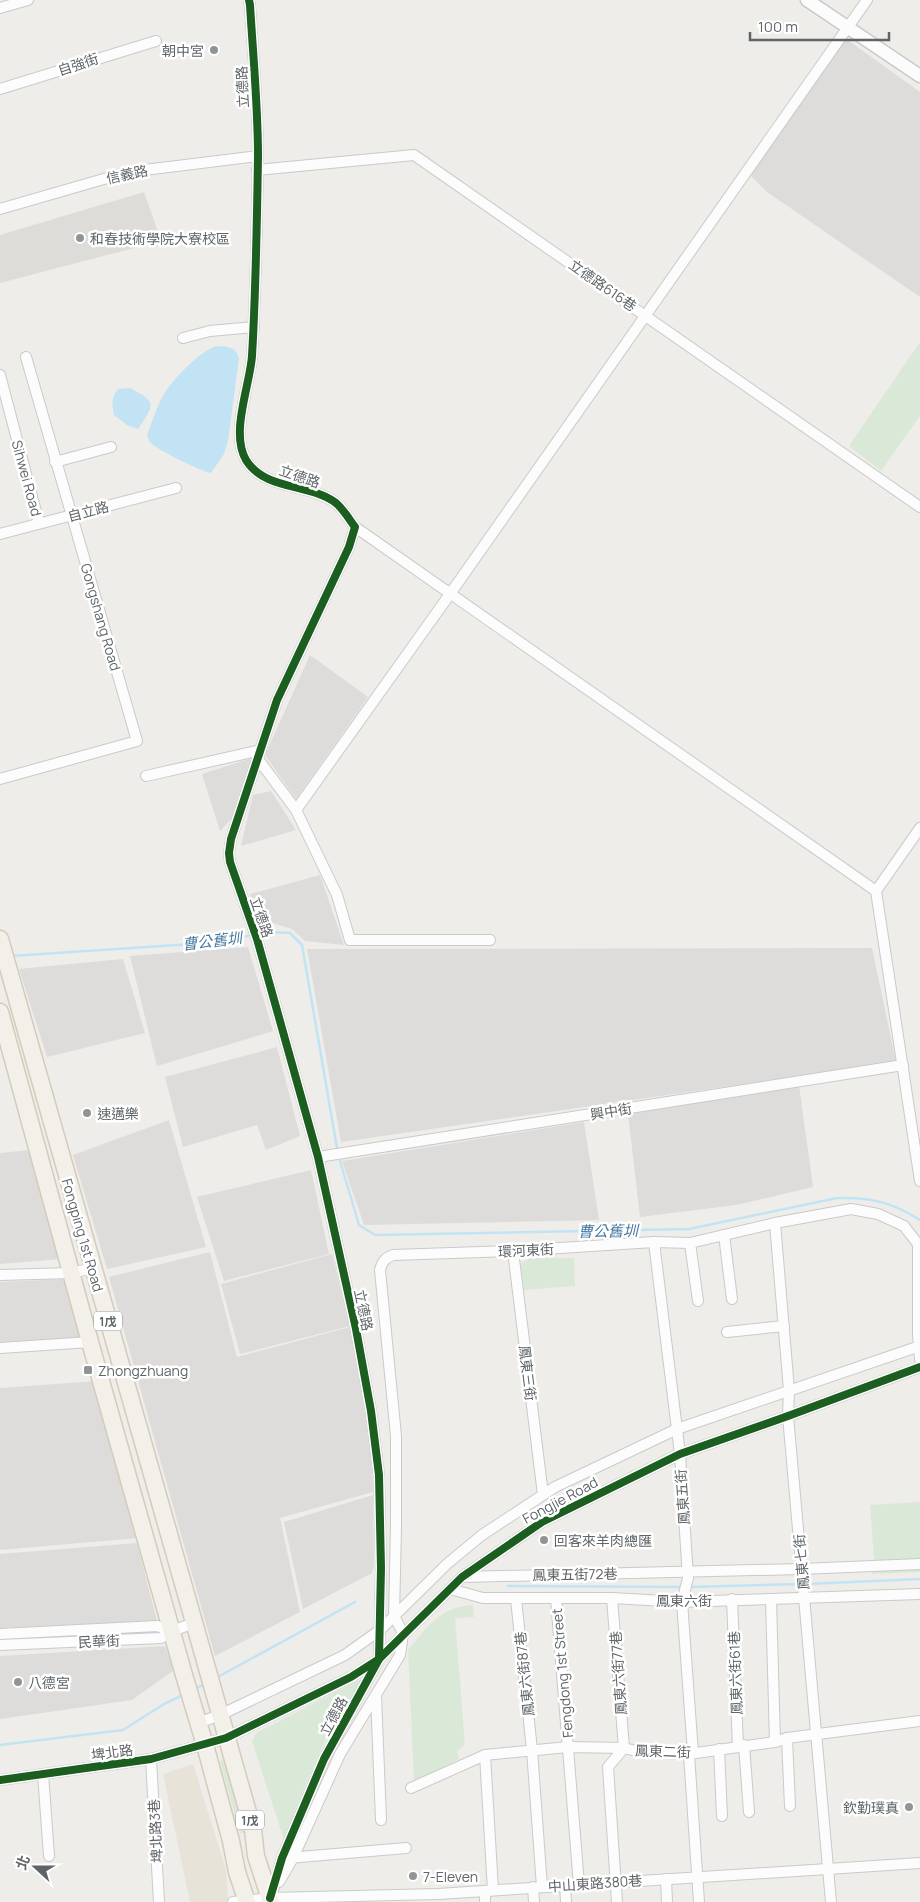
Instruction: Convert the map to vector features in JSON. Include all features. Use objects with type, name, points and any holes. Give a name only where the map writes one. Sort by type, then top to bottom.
[{"type":"main road","name":"Fongping 1st Road","points":[[1,944],[218,1709]]},
{"type":"main road","name":"Fongping 1st Road","points":[[0,1012],[90,1342],[196,1717]]},
{"type":"main road","name":"1戊","points":[[218,1709],[253,1830],[256,1856],[270,1900]]},
{"type":"main road","name":"1戊","points":[[196,1717],[206,1745],[231,1841],[242,1901]]},
{"type":"street","points":[[0,8],[28,0]]},
{"type":"street","name":"立德路","points":[[249,0],[258,156],[257,272],[252,366],[240,422],[240,440],[246,459],[258,473],[276,482],[322,496],[335,503],[355,527],[349,547],[278,700],[231,839],[229,853],[230,862],[255,934],[318,1157],[356,1329],[371,1411],[380,1476],[379,1659],[324,1760],[288,1858],[270,1900]]},
{"type":"street","points":[[807,0],[920,76]]},
{"type":"street","points":[[296,810],[867,0]]},
{"type":"street","name":"自強街","points":[[0,89],[156,41]]},
{"type":"street","name":"立德路616巷","points":[[257,170],[414,155],[920,508]]},
{"type":"street","name":"信義路","points":[[0,209],[128,172],[258,156]]},
{"type":"street","points":[[183,338],[210,331],[254,327]]},
{"type":"street","name":"Gongshang Road","points":[[0,779],[137,741],[26,357]]},
{"type":"street","name":"Sihwei Road","points":[[0,375],[39,523]]},
{"type":"street","points":[[55,462],[111,447]]},
{"type":"street","name":"自立路","points":[[0,534],[176,488]]},
{"type":"street","points":[[355,527],[876,891]]},
{"type":"street","points":[[146,776],[260,754],[296,810],[336,895],[350,940],[490,940]]},
{"type":"street","points":[[920,828],[876,891],[920,1181]]},
{"type":"street","name":"興中街","points":[[318,1157],[903,1066]]},
{"type":"street","name":"環河東街","points":[[403,1633],[394,1616],[396,1436],[380,1270],[386,1258],[393,1255],[513,1252],[654,1242],[690,1243],[775,1223],[851,1209],[878,1214],[904,1226],[918,1244],[919,1352]]},
{"type":"street","name":"鳳東七街","points":[[775,1223],[789,1390],[788,1416],[831,1902]]},
{"type":"street","points":[[724,1235],[732,1299]]},
{"type":"street","name":"鳳東五街","points":[[654,1242],[680,1454],[687,1575],[682,1599],[699,1902]]},
{"type":"street","points":[[690,1243],[698,1301]]},
{"type":"street","name":"鳳東三街","points":[[513,1252],[543,1495]]},
{"type":"street","points":[[0,1275],[72,1273],[93,1268]]},
{"type":"street","points":[[727,1332],[784,1326]]},
{"type":"street","points":[[0,1348],[90,1342]]},
{"type":"street","name":"Fongjie Road","points":[[196,1717],[345,1654],[380,1630],[447,1564],[482,1535],[555,1487],[677,1429],[789,1390],[919,1352]]},
{"type":"street","name":"Fongjie Road","points":[[226,1738],[351,1676],[379,1659],[403,1633],[462,1577],[542,1522],[680,1454],[920,1367]]},
{"type":"street","name":"鳳東五街72巷","points":[[462,1577],[802,1573],[920,1564]]},
{"type":"street","name":"鳳東六街","points":[[450,1589],[484,1598],[771,1599],[804,1595],[920,1594]]},
{"type":"street","name":"鳳東六街87巷","points":[[516,1598],[532,1750],[538,1887],[534,1902]]},
{"type":"street","name":"Fengdong 1st Street","points":[[556,1598],[579,1884]]},
{"type":"street","name":"鳳東六街77巷","points":[[612,1598],[624,1748]]},
{"type":"street","name":"鳳東六街61巷","points":[[732,1599],[741,1746],[749,1812]]},
{"type":"street","points":[[771,1599],[776,1742]]},
{"type":"street","name":"民華街","points":[[0,1646],[161,1638],[172,1631],[194,1623]]},
{"type":"street","points":[[0,1634],[157,1626],[172,1631]]},
{"type":"street","points":[[288,1858],[340,1754],[400,1655],[403,1633]]},
{"type":"street","points":[[376,1695],[381,1820]]},
{"type":"street","name":"鳳東二街","points":[[411,1788],[485,1754],[568,1747],[624,1748],[640,1752],[691,1754],[776,1742],[787,1738],[920,1721]]},
{"type":"street","name":"埤北路","points":[[0,1780],[151,1759],[226,1738]]},
{"type":"street","points":[[787,1738],[790,1806]]},
{"type":"street","points":[[617,1902],[608,1767],[624,1748]]},
{"type":"street","points":[[719,1749],[722,1816]]},
{"type":"street","points":[[485,1754],[489,1890],[485,1902]]},
{"type":"street","name":"埤北路3巷","points":[[151,1759],[159,1902]]},
{"type":"street","points":[[43,1774],[49,1856]]},
{"type":"street","points":[[288,1858],[406,1848]]},
{"type":"street","name":"中山東路380巷","points":[[242,1901],[438,1898],[489,1890],[920,1862]]},
{"type":"street","points":[[666,1879],[667,1902]]},
{"type":"street","points":[[565,1886],[566,1902]]},
{"type":"shaded area","points":[[845,38],[920,92],[920,297],[767,192],[750,175]]},
{"type":"shaded area","name":"和春技術學院大寮校區","points":[[144,192],[161,241],[0,283],[0,235]]},
{"type":"shaded area","points":[[310,655],[368,697],[296,799],[265,755]]},
{"type":"shaded area","points":[[252,758],[232,818],[220,831],[202,774]]},
{"type":"shaded area","points":[[271,791],[296,830],[241,846],[253,795]]},
{"type":"shaded area","points":[[320,875],[344,945],[305,941],[292,929],[256,918],[250,894]]},
{"type":"shaded area","points":[[248,947],[273,1031],[157,1066],[130,956]]},
{"type":"shaded area","points":[[872,948],[896,1062],[341,1142],[307,949]]},
{"type":"shaded area","points":[[123,959],[145,1033],[47,1057],[19,969]]},
{"type":"shaded area","points":[[277,1047],[300,1136],[266,1150],[257,1125],[183,1147],[165,1077]]},
{"type":"shaded area","points":[[799,1085],[813,1187],[736,1205],[640,1217],[628,1114]]},
{"type":"shaded area","points":[[169,1120],[206,1247],[107,1269],[73,1155]]},
{"type":"shaded area","points":[[584,1122],[599,1220],[364,1225],[342,1161]]},
{"type":"shaded area","points":[[30,1150],[61,1259],[0,1264],[0,1153]]},
{"type":"shaded area","points":[[311,1170],[329,1254],[224,1281],[197,1197]]},
{"type":"shaded area","points":[[210,1252],[237,1357],[350,1327],[372,1448],[373,1492],[280,1518],[300,1612],[215,1656],[109,1277]]},
{"type":"shaded area","points":[[332,1254],[350,1326],[240,1354],[221,1284]]},
{"type":"shaded area","points":[[69,1279],[84,1338],[0,1342],[0,1282]]},
{"type":"shaded area","points":[[96,1381],[138,1538],[0,1550],[0,1388]]},
{"type":"shaded area","points":[[373,1495],[374,1567],[372,1573],[303,1609],[284,1522]]},
{"type":"shaded area","points":[[137,1543],[157,1621],[0,1628],[0,1554]]},
{"type":"shaded area","points":[[165,1646],[174,1670],[132,1700],[0,1719],[0,1656]]},
{"type":"shaded area","points":[[193,1764],[226,1870],[228,1902],[190,1902],[163,1774]]},
{"type":"green space","points":[[920,342],[920,416],[881,471],[849,446]]},
{"type":"green space","points":[[531,1258],[574,1258],[575,1286],[524,1290],[521,1263]]},
{"type":"green space","points":[[920,1502],[920,1572],[872,1574],[874,1559],[870,1505]]},
{"type":"green space","points":[[473,1605],[474,1617],[455,1618],[465,1745],[457,1751],[459,1759],[414,1782],[408,1650],[429,1626],[443,1614]]},
{"type":"green space","points":[[363,1678],[330,1730],[284,1840],[252,1741],[256,1733]]},
{"type":"green space","points":[[222,1759],[225,1759],[244,1833],[240,1833],[239,1830],[220,1762]]},
{"type":"water","points":[[216,346],[233,349],[239,358],[228,441],[224,454],[211,473],[189,465],[160,450],[150,442],[147,435],[159,404],[168,388],[194,360]]},
{"type":"water","points":[[130,388],[145,397],[150,404],[148,414],[138,429],[127,425],[114,415],[114,395],[118,389]]},
{"type":"waterway","name":"曹公舊圳","points":[[258,934],[272,932],[290,933],[302,945],[337,1148]]},
{"type":"waterway","name":"曹公舊圳","points":[[11,956],[207,943],[252,935]]},
{"type":"waterway","name":"曹公舊圳","points":[[340,1161],[359,1225],[375,1235],[689,1229],[837,1198],[860,1198],[880,1202],[900,1209],[920,1220]]},
{"type":"waterway","points":[[807,1584],[920,1579]]},
{"type":"waterway","points":[[689,1587],[801,1584]]},
{"type":"waterway","points":[[508,1586],[684,1587]]},
{"type":"waterway","points":[[216,1678],[355,1602]]},
{"type":"waterway","points":[[49,1637],[157,1632]]},
{"type":"waterway","points":[[194,1689],[205,1684]]},
{"type":"waterway","points":[[0,1745],[123,1730],[164,1704],[185,1694]]},
{"type":"cycle path","points":[[249,0],[257,118],[258,181],[252,356],[240,423],[242,449],[246,460],[254,470],[264,477],[314,492],[336,503],[355,527],[349,547],[277,700],[231,839],[229,853],[230,862],[257,939],[318,1157],[356,1329],[371,1411],[379,1475],[381,1568],[379,1659],[324,1759],[282,1858],[270,1898]]},
{"type":"cycle path","points":[[0,1780],[151,1759],[226,1738],[351,1677],[379,1659],[462,1577],[542,1522],[680,1454],[920,1367]]},
{"type":"place","name":"朝中宮","points":[[214,50]]},
{"type":"place","name":"和春技術學院大寮校區","points":[[80,238]]},
{"type":"place","name":"速邁樂","points":[[87,1113]]},
{"type":"place","name":"Zhongzhuang","points":[[88,1370]]},
{"type":"place","name":"回客來羊肉總匯","points":[[544,1540]]},
{"type":"place","name":"八德宮","points":[[18,1682]]},
{"type":"place","name":"欽勤璞真","points":[[909,1807]]},
{"type":"place","name":"7-Eleven","points":[[413,1876]]}]
